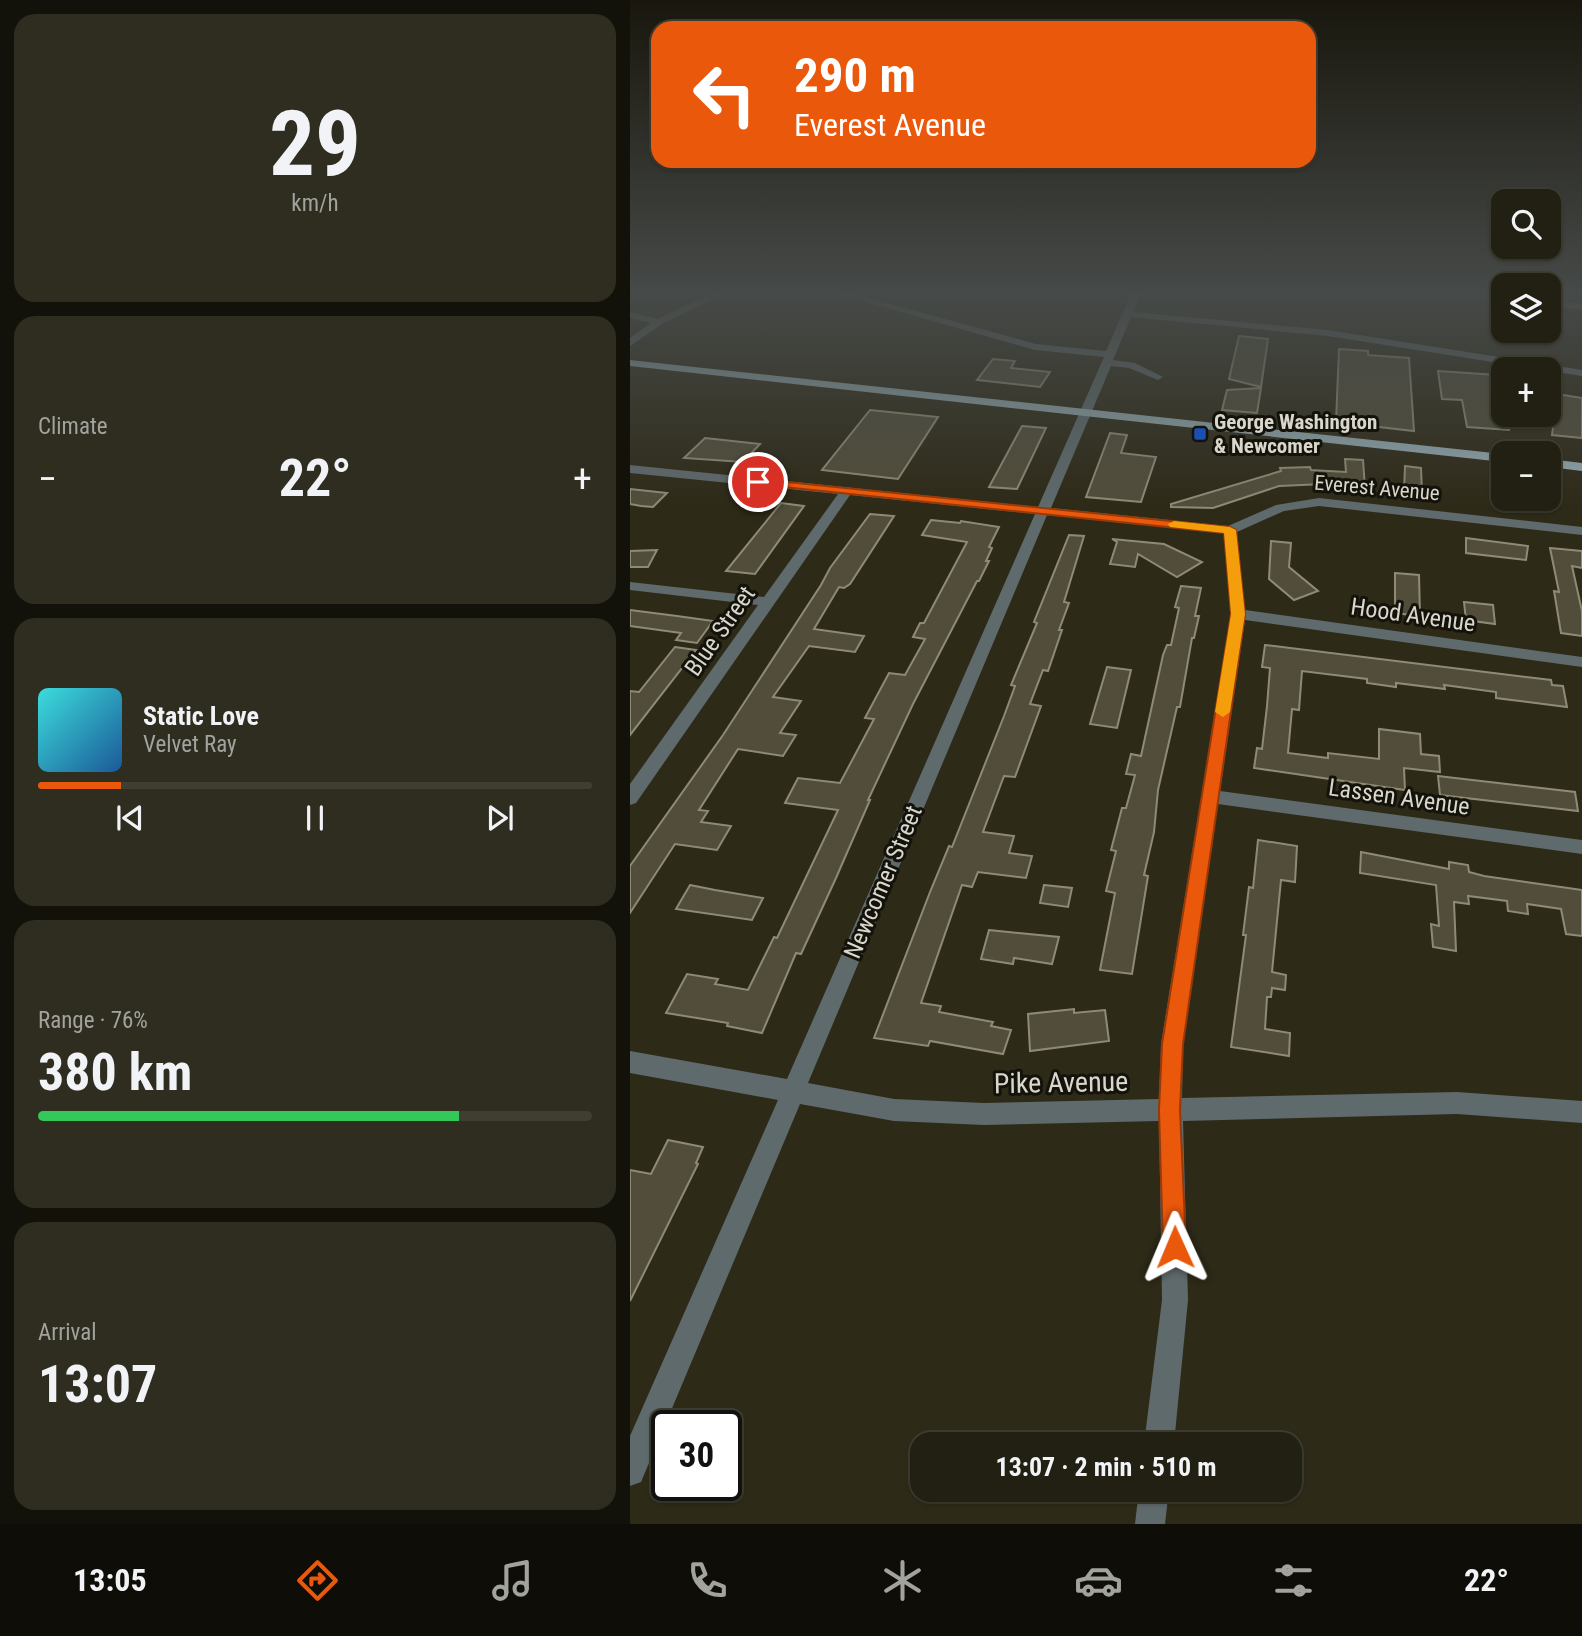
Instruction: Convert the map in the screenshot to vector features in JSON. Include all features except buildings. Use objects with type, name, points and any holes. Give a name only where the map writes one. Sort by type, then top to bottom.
[{"type":"main road","points":[[649,365],[1491,457]]},
{"type":"main road","points":[[1561,464],[1582,467]]},
{"type":"street","name":"Newcomer Street","points":[[630,1471],[1106,365]]},
{"type":"street","points":[[1130,365],[1158,377]]},
{"type":"street","points":[[1532,365],[1582,373]]},
{"type":"street","name":"Everest Avenue","points":[[630,469],[1230,530],[1281,508],[1320,502],[1582,531]]},
{"type":"street","name":"Blue Street","points":[[630,798],[847,491]]},
{"type":"street","points":[[1160,1432],[1174,1303],[1175,1219],[1170,1110],[1172,1044],[1238,614],[1230,530]]},
{"type":"street","points":[[630,586],[768,602]]},
{"type":"street","name":"Hood Avenue","points":[[1238,614],[1582,662]]},
{"type":"street","name":"Lassen Avenue","points":[[1210,796],[1582,847]]},
{"type":"street","name":"Pike Avenue","points":[[630,1062],[894,1110],[984,1114],[1457,1103],[1582,1112]]},
{"type":"street","points":[[1150,1524],[1153,1502]]},
{"type":"slow traffic","points":[[1174,524],[1230,530],[1238,614],[1223,712]]},
{"type":"place","name":"George Washington & Newcomer","points":[[1200,434]]},
{"type":"route","points":[[758,482],[1230,530],[1238,614],[1172,1044],[1170,1110],[1175,1247]]}]
